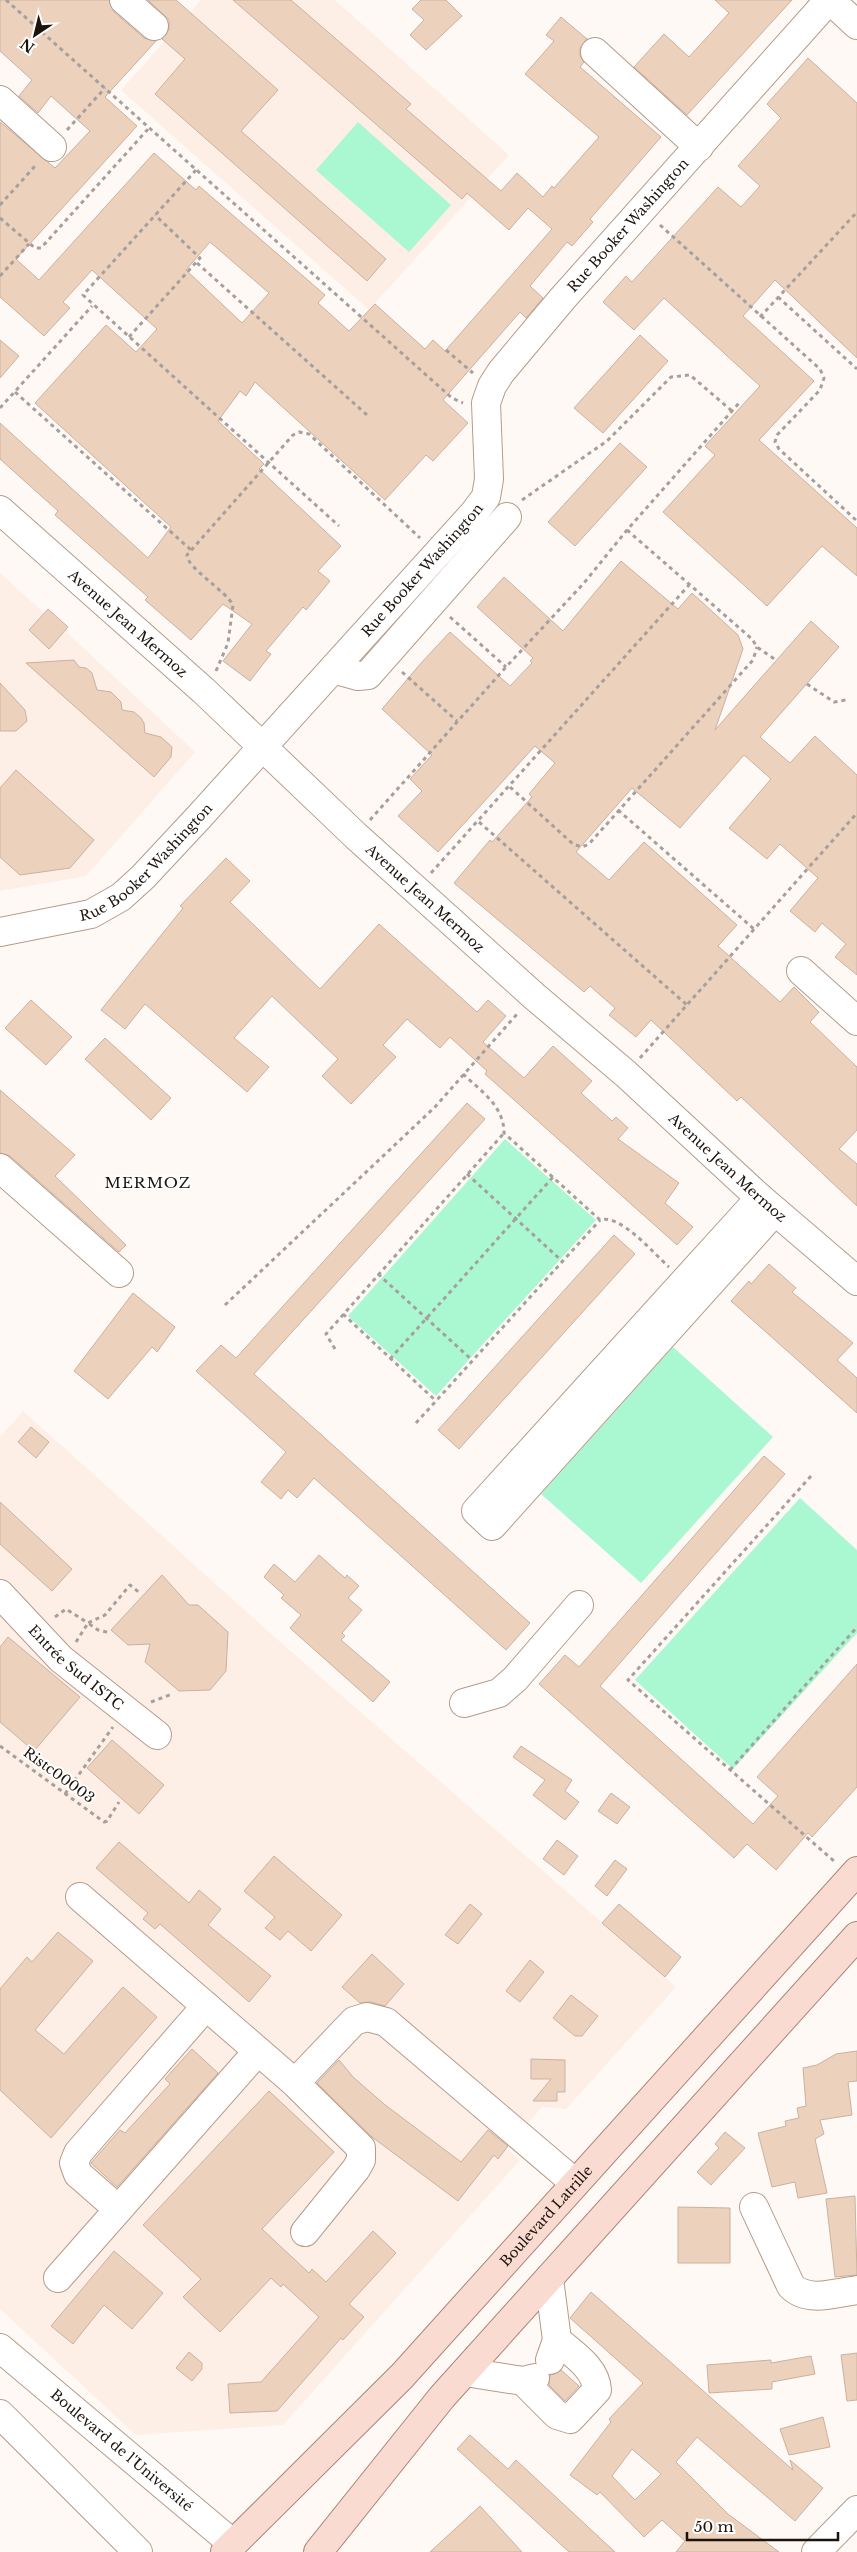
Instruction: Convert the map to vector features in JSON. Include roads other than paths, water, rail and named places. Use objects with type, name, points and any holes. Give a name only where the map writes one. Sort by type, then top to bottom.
[{"type":"main road","name":"Boulevard Latrille","points":[[233,2549],[402,2376],[854,1874]]},
{"type":"main road","points":[[318,2552],[465,2372],[857,1936]]},
{"type":"street","points":[[124,0],[154,26]]},
{"type":"street","points":[[830,0],[857,25]]},
{"type":"street","name":"Rue Booker Washington","points":[[0,932],[92,914],[121,897],[149,870],[263,747],[436,554],[486,497],[489,478],[489,395],[563,298],[830,0]]},
{"type":"street","points":[[595,52],[699,147]]},
{"type":"street","points":[[0,100],[52,147]]},
{"type":"street","name":"Avenue Jean Mermoz","points":[[0,510],[204,691],[356,836],[534,996],[626,1074],[768,1204],[857,1281]]},
{"type":"street","points":[[333,669],[364,676],[384,657],[507,517]]},
{"type":"street","points":[[801,971],[857,1021]]},
{"type":"street","points":[[0,1168],[119,1273]]},
{"type":"street","points":[[768,1204],[484,1518],[684,1280],[768,1204]]},
{"type":"street","name":"Entrée Sud ISTC","points":[[0,1594],[61,1659],[124,1711],[157,1735]]},
{"type":"street","points":[[464,1703],[499,1693],[515,1679],[579,1605]]},
{"type":"street","points":[[80,1897],[295,2083],[360,2148],[361,2160],[356,2169],[305,2232]]},
{"type":"street","points":[[118,2208],[78,2174],[74,2163],[78,2153],[206,2006]]},
{"type":"street","points":[[295,2083],[354,2021],[367,2017],[386,2022],[575,2183]]},
{"type":"street","points":[[58,2278],[258,2051]]},
{"type":"street","points":[[754,2208],[791,2286],[799,2294],[808,2297],[857,2290]]},
{"type":"street","points":[[465,2372],[541,2365],[550,2279]]},
{"type":"street","name":"Boulevard de l'Université","points":[[0,2348],[233,2549]]},
{"type":"street","points":[[0,2414],[138,2552]]},
{"type":"street","points":[[816,2552],[857,2510]]},
{"type":"district","name":"MERMOZ","points":[[148,1182]]}]
